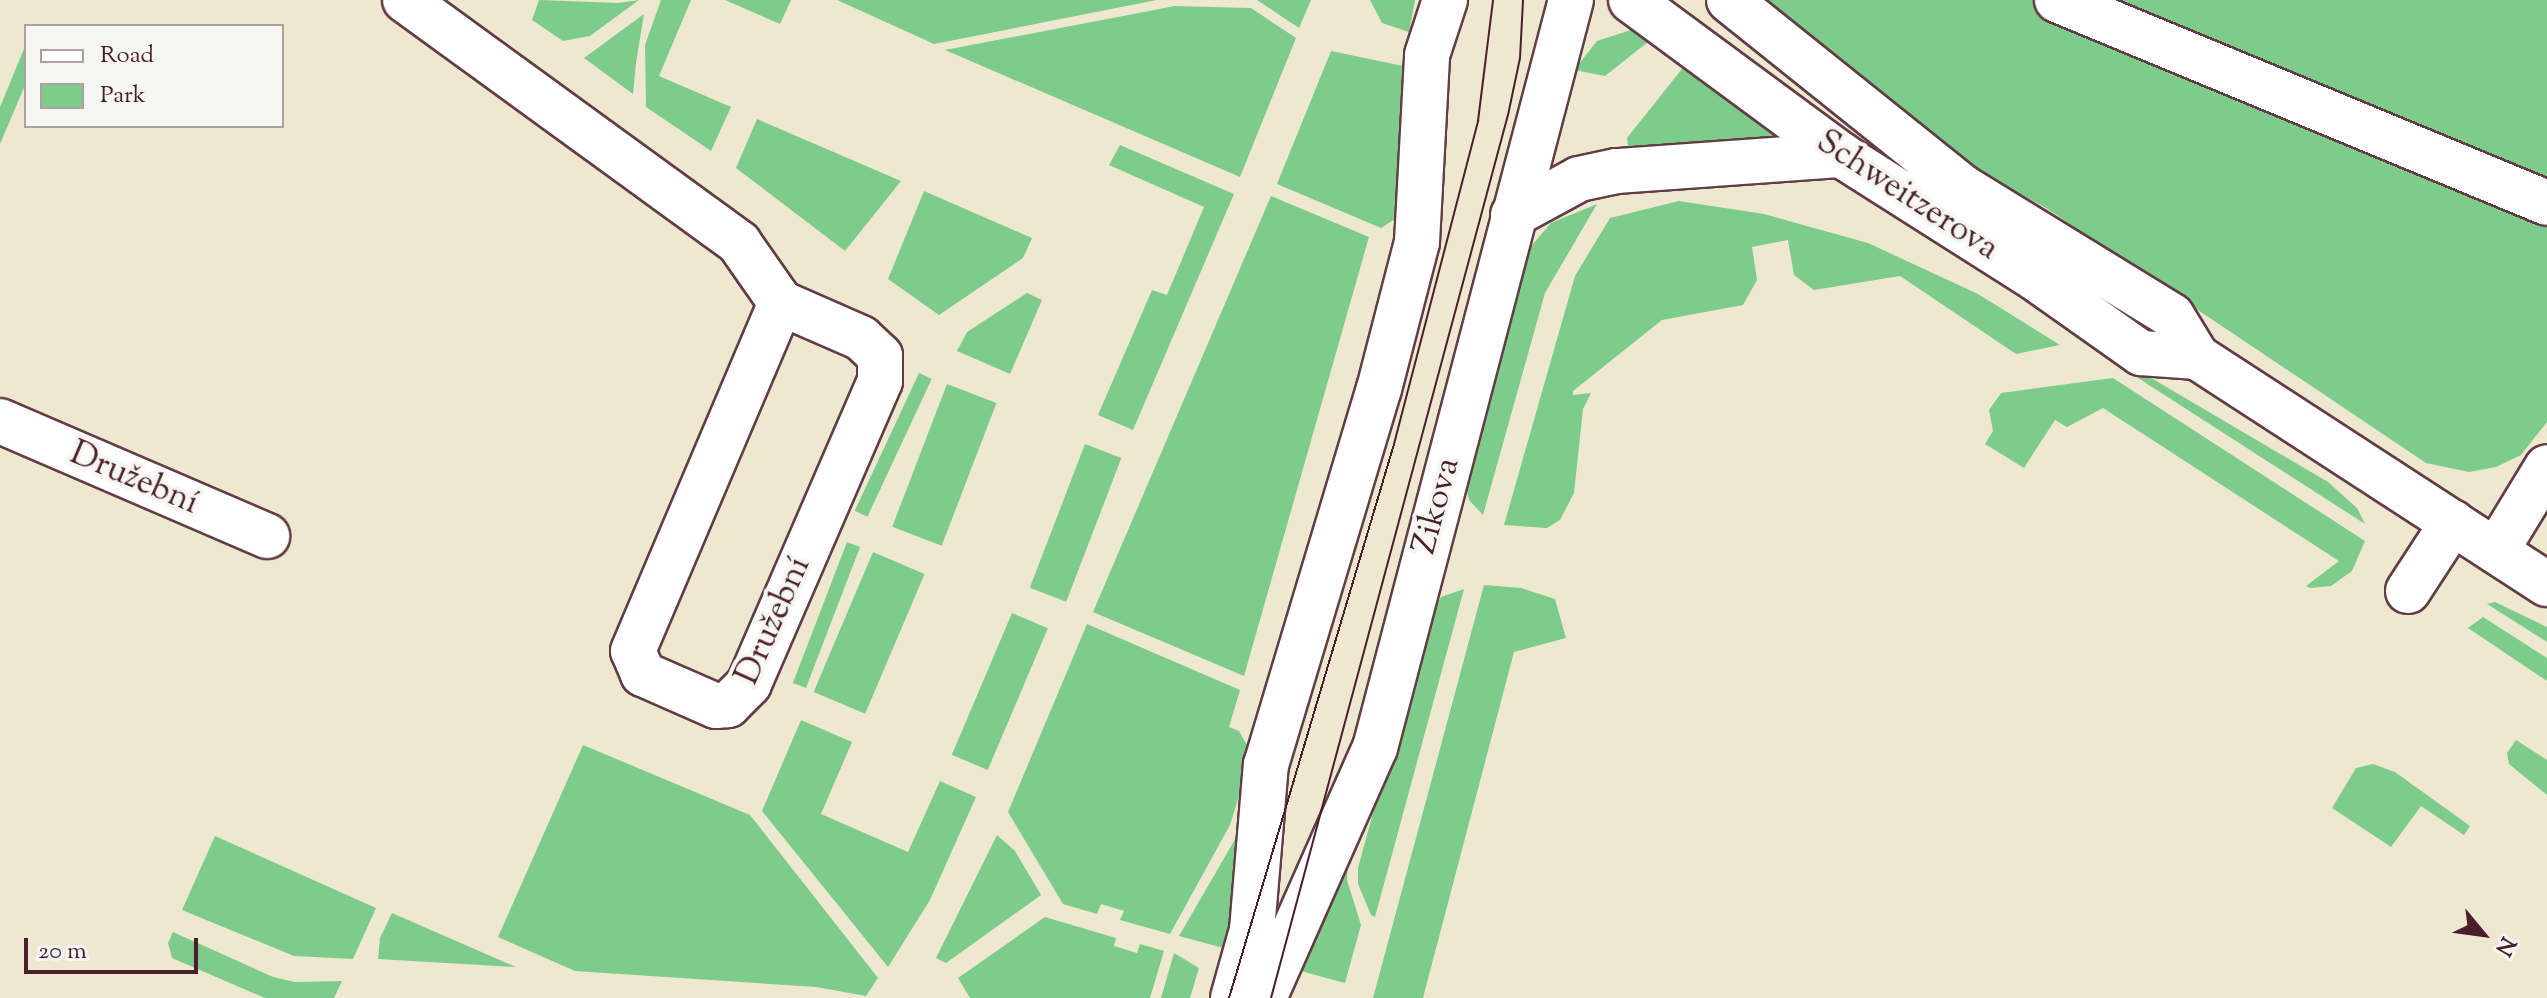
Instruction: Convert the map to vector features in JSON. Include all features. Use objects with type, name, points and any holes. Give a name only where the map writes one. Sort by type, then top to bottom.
[{"type":"street","points":[[405,0],[739,243],[781,303]]},
{"type":"street","points":[[1233,998],[1252,930],[1266,765],[1379,389],[1417,242],[1427,55],[1445,0]]},
{"type":"street","name":"Zikova","points":[[1264,998],[1375,748],[1571,0]]},
{"type":"street","name":"Schweitzerova","points":[[1631,0],[1841,155],[2035,278],[2141,353],[2197,357]]},
{"type":"street","name":"Schweitzerova","points":[[1729,0],[1964,188],[2172,316],[2197,357],[2547,584]]},
{"type":"street","points":[[2057,0],[2547,203]]},
{"type":"street","points":[[1513,215],[1579,179],[1617,171],[1841,155]]},
{"type":"street","name":"Družební","points":[[781,303],[873,345],[883,367],[749,684],[728,705],[716,706],[655,682],[643,674],[633,651],[781,303]]},
{"type":"street","name":"Družební","points":[[0,421],[267,536]]},
{"type":"street","points":[[2496,551],[2547,467]]},
{"type":"street","points":[[2408,591],[2453,522]]},
{"type":"green space","points":[[539,0],[618,3],[639,0],[590,36],[563,41],[532,20]]},
{"type":"green space","points":[[661,0],[691,0],[659,76],[731,107],[711,151],[646,107],[645,45]]},
{"type":"green space","points":[[725,0],[791,0],[780,24]]},
{"type":"green space","points":[[837,0],[1157,0],[934,44]]},
{"type":"green space","points":[[1257,0],[1311,0],[1299,28]]},
{"type":"green space","points":[[1370,0],[1415,0],[1409,32],[1382,23]]},
{"type":"green space","points":[[1760,0],[2547,0],[2547,422],[2521,455],[2496,467],[2469,472],[2426,463],[2046,208],[1940,150]]},
{"type":"green space","points":[[1175,6],[1251,8],[1296,38],[1240,177],[945,50]]},
{"type":"green space","points":[[644,14],[636,63],[633,94],[584,58]]},
{"type":"green space","points":[[1640,27],[1658,34],[1605,76],[1574,70],[1597,41]]},
{"type":"green space","points":[[24,49],[24,88],[0,144],[0,107]]},
{"type":"green space","points":[[1331,51],[1403,66],[1405,213],[1381,228],[1277,184]]},
{"type":"green space","points":[[1689,60],[1777,131],[1773,141],[1628,146],[1627,138]]},
{"type":"green space","points":[[757,119],[901,181],[845,251],[736,168]]},
{"type":"green space","points":[[1120,145],[1234,194],[1133,430],[1098,415],[1152,290],[1167,295],[1204,207],[1109,165]]},
{"type":"green space","points":[[924,191],[1032,238],[1023,258],[939,315],[888,279]]},
{"type":"green space","points":[[1271,196],[1369,237],[1244,676],[1093,612]]},
{"type":"green space","points":[[1679,201],[1764,214],[1868,243],[1978,294],[2060,345],[2016,354],[1900,276],[1814,290],[1794,275],[1788,240],[1752,247],[1757,280],[1743,305],[1662,320],[1573,391],[1573,395],[1591,393],[1583,409],[1574,493],[1560,520],[1547,528],[1504,525],[1575,276],[1610,218]]},
{"type":"green space","points":[[1597,204],[1545,293],[1483,515],[1469,500],[1464,479],[1526,252],[1551,223]]},
{"type":"green space","points":[[1027,293],[1042,300],[1010,374],[957,351],[967,332]]},
{"type":"green space","points":[[2124,362],[2328,482],[2357,508],[2365,524],[2121,367]]},
{"type":"green space","points":[[919,373],[932,379],[867,517],[855,511]]},
{"type":"green space","points":[[2113,378],[2365,541],[2352,571],[2331,586],[2306,586],[2339,561],[2103,408],[2067,427],[2055,420],[2024,468],[1985,444],[1993,431],[1989,410],[2001,393]]},
{"type":"green space","points":[[947,384],[996,403],[942,546],[892,527]]},
{"type":"green space","points":[[1085,444],[1121,458],[1066,602],[1030,588]]},
{"type":"green space","points":[[847,542],[860,547],[806,688],[793,683]]},
{"type":"green space","points":[[873,552],[925,574],[865,714],[814,692]]},
{"type":"green space","points":[[1484,585],[1521,588],[1555,599],[1566,638],[1514,652],[1423,998],[1373,998]]},
{"type":"green space","points":[[1464,589],[1375,917],[1371,915],[1358,884],[1358,868],[1423,629],[1441,597]]},
{"type":"green space","points":[[2495,602],[2547,627],[2547,642],[2487,604]]},
{"type":"green space","points":[[1012,613],[1048,628],[988,770],[952,755]]},
{"type":"green space","points":[[2483,617],[2547,658],[2547,681],[2468,628]]},
{"type":"green space","points":[[1087,624],[1240,690],[1229,727],[1239,731],[1252,754],[1230,825],[1170,934],[1120,920],[1124,911],[1101,904],[1097,914],[1063,904],[1008,812]]},
{"type":"green space","points":[[801,720],[852,742],[821,814],[908,852],[940,781],[976,797],[930,900],[888,967],[762,811]]},
{"type":"green space","points":[[2516,740],[2547,760],[2547,795],[2509,764],[2507,753]]},
{"type":"green space","points":[[583,745],[750,815],[878,978],[866,996],[816,987],[575,971],[498,937]]},
{"type":"green space","points":[[2373,764],[2395,772],[2470,826],[2464,835],[2421,806],[2391,847],[2332,808],[2356,768]]},
{"type":"green space","points":[[1241,829],[1235,919],[1227,949],[1179,936]]},
{"type":"green space","points":[[997,835],[1015,851],[1041,895],[946,963],[936,958]]},
{"type":"green space","points":[[215,836],[376,908],[353,959],[294,956],[182,910]]},
{"type":"green space","points":[[1348,858],[1347,880],[1361,925],[1345,983],[1297,970]]},
{"type":"green space","points":[[392,913],[516,967],[378,959],[380,938]]},
{"type":"green space","points":[[1045,917],[1116,938],[1114,946],[1137,953],[1140,944],[1164,951],[1150,998],[970,998],[958,978]]},
{"type":"green space","points":[[173,932],[273,977],[295,982],[342,981],[334,998],[265,998],[172,958],[168,943]]},
{"type":"green space","points":[[1174,953],[1199,968],[1190,998],[1161,998]]},
{"type":"tram line","points":[[1229,998],[1394,444],[1478,121],[1493,0]]},
{"type":"tram line","points":[[1271,998],[1508,115],[1520,58],[1523,0]]}]
